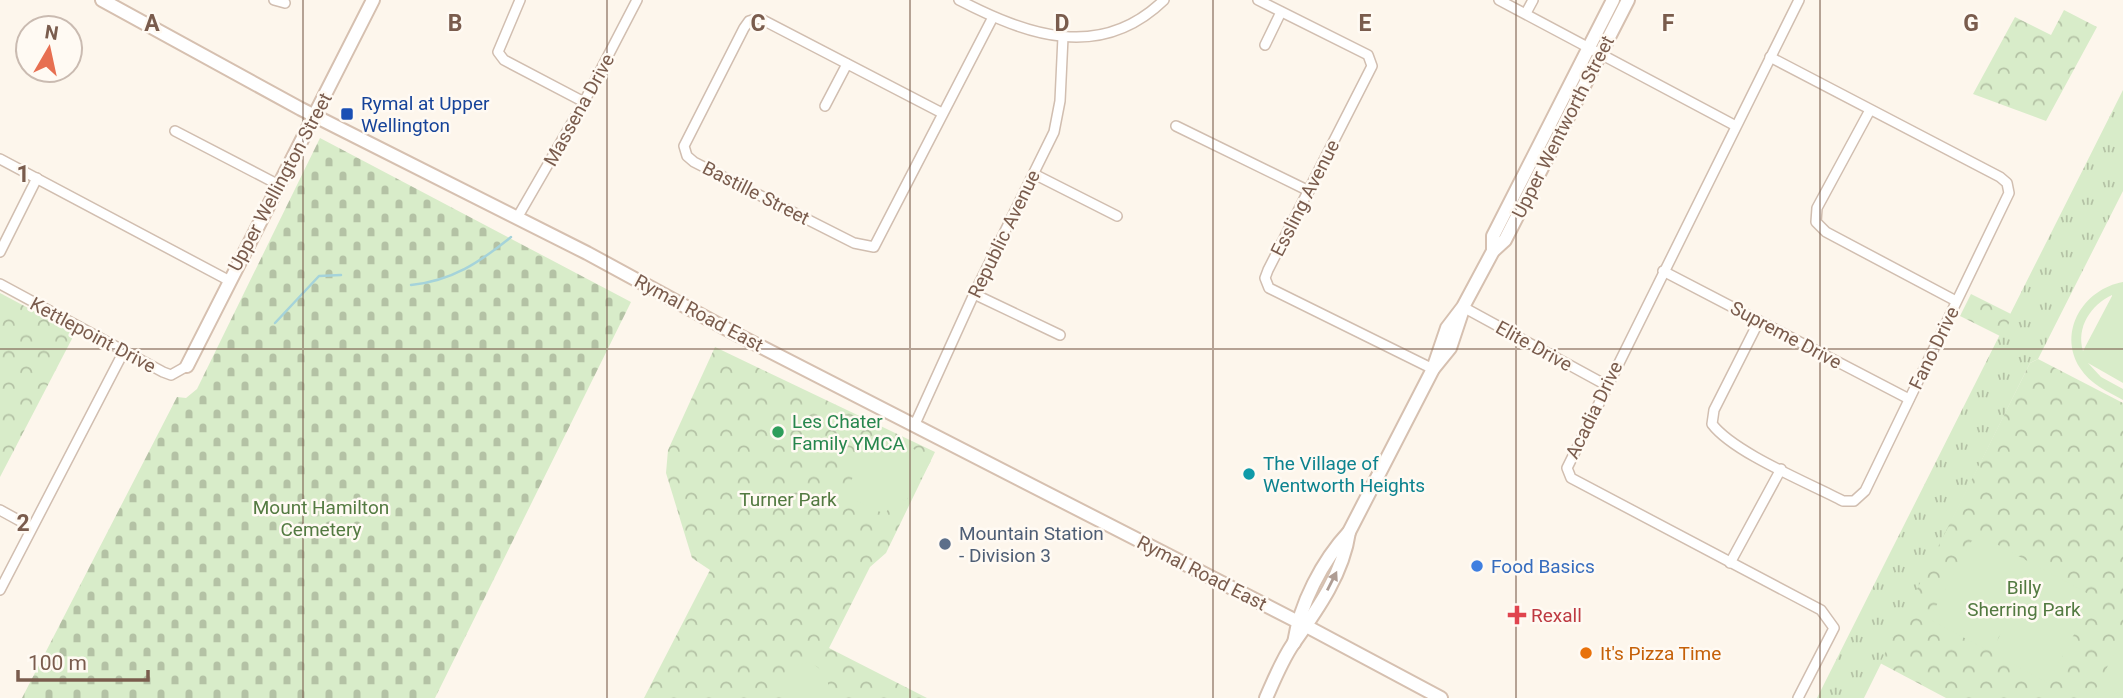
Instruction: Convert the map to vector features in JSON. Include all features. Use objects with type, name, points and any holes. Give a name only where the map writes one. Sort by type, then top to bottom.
[{"type":"main road","name":"Upper Wellington Street","points":[[187,366],[228,280],[373,0]]},
{"type":"main road","name":"Upper Wentworth Street","points":[[1493,251],[1493,236],[1613,0]]},
{"type":"main road","name":"Upper Wentworth Street","points":[[1266,698],[1303,624],[1346,554],[1349,532],[1433,369],[1450,348],[1463,307],[1493,251],[1505,240],[1628,0]]},
{"type":"main road","name":"Rymal Road East","points":[[111,2],[314,115],[1303,624],[1441,698]]},
{"type":"street","points":[[520,0],[498,52],[504,60],[584,102]]},
{"type":"street","name":"Massena Drive","points":[[517,218],[584,102],[637,0]]},
{"type":"street","points":[[960,0],[993,17],[1042,35],[1063,37],[1118,28],[1139,18],[1164,0]]},
{"type":"street","name":"Essling Avenue","points":[[1258,0],[1368,55],[1372,66],[1268,270],[1265,278],[1269,288],[1433,369]]},
{"type":"street","points":[[1499,0],[1734,125]]},
{"type":"street","points":[[1526,13],[1533,0]]},
{"type":"street","name":"Acadia Drive","points":[[1798,698],[1834,628],[1821,610],[1571,478],[1568,461],[1734,125],[1799,0]]},
{"type":"street","points":[[1265,45],[1281,12]]},
{"type":"street","name":"Bastille Street","points":[[942,113],[759,18],[749,20],[685,139],[687,156],[854,243],[874,247],[993,17]]},
{"type":"street","name":"Republic Avenue","points":[[915,424],[974,294],[1051,139],[1058,117],[1063,37]]},
{"type":"street","name":"Fano Drive","points":[[1759,321],[1714,410],[1712,424],[1721,435],[1780,469],[1843,501],[1854,501],[1865,491],[2009,193],[2007,183],[2000,177],[1770,57]]},
{"type":"street","points":[[825,106],[847,64]]},
{"type":"street","points":[[1870,110],[1817,208],[1816,222],[1826,232],[1956,301]]},
{"type":"street","points":[[1175,126],[1309,191]]},
{"type":"street","points":[[175,131],[277,184]]},
{"type":"street","points":[[0,159],[228,280]]},
{"type":"street","points":[[1034,174],[1117,216]]},
{"type":"street","points":[[0,252],[37,178]]},
{"type":"street","name":"Supreme Drive","points":[[1662,271],[1909,399]]},
{"type":"street","name":"Kettlepoint Drive","points":[[0,284],[171,375],[187,366]]},
{"type":"street","points":[[974,294],[1059,335]]},
{"type":"street","name":"Elite Drive","points":[[1463,307],[1606,385]]},
{"type":"street","points":[[0,590],[124,351]]},
{"type":"street","points":[[1730,563],[1780,469]]},
{"type":"street","points":[[0,510],[31,527]]},
{"type":"green space","points":[[2064,10],[2097,27],[2046,121],[1973,94],[2015,17],[2051,35]]},
{"type":"green space","points":[[2123,90],[2123,191],[2038,359],[2030,363],[1864,698],[1817,698]]},
{"type":"green space","name":"Mount Hamilton Cemetery","points":[[320,138],[631,302],[435,698],[22,698],[177,397],[186,398],[197,389]]},
{"type":"green space","points":[[2123,282],[2123,383],[2088,363],[2101,377],[2123,389],[2123,400],[2099,387],[2084,374],[2074,354],[2072,340],[2073,326],[2078,314],[2097,293]],"holes":[[[2112,295],[2083,351],[2081,342],[2087,318],[2104,299]]]},
{"type":"green space","points":[[0,293],[75,333],[0,477]]},
{"type":"green space","points":[[1971,294],[2013,315],[2002,337],[1960,316]]},
{"type":"green space","name":"Turner Park","points":[[715,347],[935,452],[886,553],[870,567],[829,648],[927,698],[644,698],[710,570],[692,558],[666,473],[668,450]]},
{"type":"green space","name":"Billy Sherring Park","points":[[2038,359],[2123,403],[2123,698],[1946,698],[1880,663],[2030,363]]},
{"type":"green space","points":[[871,441],[900,456],[901,450],[905,451],[908,445],[931,461],[906,501],[901,499],[894,511],[889,508],[885,514],[856,501],[854,505],[842,499]]},
{"type":"green space","points":[[1976,533],[2033,564],[1987,650],[1929,619]]},
{"type":"green space","points":[[2037,566],[2094,597],[2048,683],[1991,652]]},
{"type":"green space","points":[[2123,637],[2123,698],[2091,698]]},
{"type":"green space","points":[[810,662],[826,677],[827,698],[788,698],[784,678],[794,666]]},
{"type":"waterway","points":[[411,285],[440,279],[465,269],[511,237]]},
{"type":"waterway","points":[[275,323],[319,276],[341,275]]},
{"type":"place","name":"Rymal at Upper Wellington","points":[[347,114]]},
{"type":"place","name":"Les Chater Family YMCA","points":[[778,432]]},
{"type":"place","name":"The Village of Wentworth Heights","points":[[1249,474]]},
{"type":"place","name":"Mountain Station - Division 3","points":[[945,544]]},
{"type":"place","name":"Food Basics","points":[[1477,566]]},
{"type":"place","name":"Rexall","points":[[1517,615]]},
{"type":"place","name":"It's Pizza Time","points":[[1586,653]]}]
